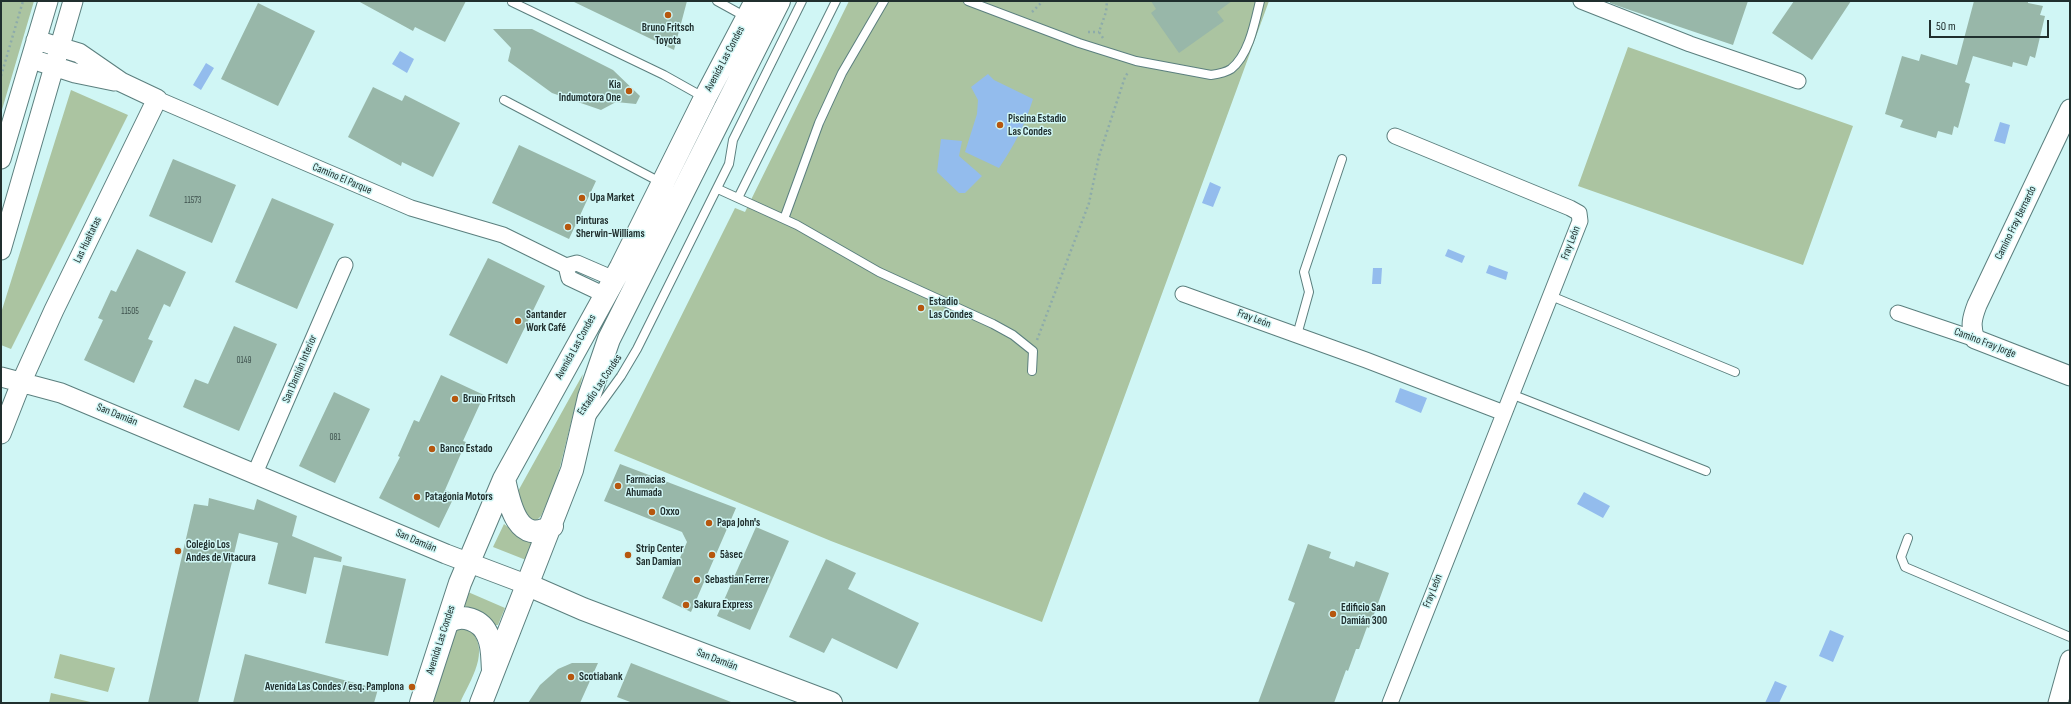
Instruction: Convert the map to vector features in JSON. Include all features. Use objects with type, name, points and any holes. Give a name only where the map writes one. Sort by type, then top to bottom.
[{"type":"main road","name":"Avenida Las Condes","points":[[482,703],[552,526],[572,470],[579,434],[595,376],[609,339],[779,1]]},
{"type":"main road","name":"Avenida Las Condes","points":[[421,703],[468,562],[504,479],[610,287],[705,98],[752,9]]},
{"type":"main road","points":[[504,479],[510,507],[519,524],[536,531],[552,526]]},
{"type":"main road","name":"San Damián","points":[[528,586],[583,609],[831,703]]},
{"type":"main road","points":[[447,623],[456,618],[467,618],[482,627],[489,637],[491,644],[493,672]]},
{"type":"street","points":[[1,159],[48,1]]},
{"type":"street","points":[[1,250],[73,1]]},
{"type":"street","points":[[1581,1],[1690,44],[1798,80]]},
{"type":"street","name":"Camino El Parque","points":[[36,40],[85,56],[121,82],[157,99],[417,210],[503,235],[566,266],[577,263],[610,287]]},
{"type":"street","name":"Camino El Parque","points":[[30,59],[121,82]]},
{"type":"street","name":"Las Hualtatas","points":[[1,434],[21,383],[157,99]]},
{"type":"street","name":"Camino Fray Bernardo","points":[[1975,339],[1971,328],[1977,305],[2070,109]]},
{"type":"street","name":"Fray León","points":[[1390,703],[1580,221],[1579,213],[1395,136]]},
{"type":"street","name":"San Damián Interior","points":[[255,473],[345,266]]},
{"type":"street","name":"Fray León","points":[[1183,294],[1504,413]]},
{"type":"street","name":"Camino Fray Jorge","points":[[1898,313],[1975,339],[2070,376]]},
{"type":"street","name":"San Damián","points":[[1,377],[61,392],[528,586]]},
{"type":"street","points":[[2058,703],[2070,660]]},
{"type":"lane","points":[[717,1],[752,9]]},
{"type":"lane","name":"Estadio Las Condes","points":[[579,434],[621,376],[637,349],[730,164],[733,140],[802,1]]},
{"type":"lane","points":[[738,198],[836,1]]},
{"type":"lane","points":[[784,219],[819,123],[842,73],[884,1]]},
{"type":"lane","points":[[968,1],[1079,43],[1136,61],[1211,75],[1222,73],[1232,68],[1249,41],[1260,1]]},
{"type":"lane","points":[[512,2],[664,75],[705,98]]},
{"type":"lane","points":[[504,100],[663,183]]},
{"type":"lane","points":[[1297,335],[1309,292],[1304,272],[1342,159]]},
{"type":"lane","points":[[718,189],[784,219],[879,272],[993,324],[1013,335],[1033,352],[1032,371]]},
{"type":"lane","points":[[1551,296],[1735,372]]},
{"type":"lane","points":[[1511,394],[1706,471]]},
{"type":"lane","points":[[1908,538],[1901,557],[1905,567],[2070,637]]},
{"type":"path","points":[[1,76],[23,1]]},
{"type":"path","points":[[1028,18],[1043,1]]},
{"type":"path","points":[[1033,352],[1089,203],[1099,156],[1125,77],[1136,61]]},
{"type":"green space","points":[[1,1],[34,1],[1,113]]},
{"type":"green space","name":"Estadio Las Condes","points":[[849,1],[1269,1],[1042,622],[831,541],[614,451],[735,208],[745,212]]},
{"type":"green space","points":[[1628,47],[1853,126],[1803,265],[1578,186]]},
{"type":"green space","points":[[71,90],[128,115],[11,349],[1,345],[1,313]]},
{"type":"green space","points":[[583,374],[556,483],[541,516],[537,520],[532,521],[522,516],[517,493]]},
{"type":"green space","points":[[504,524],[523,539],[534,541],[526,560],[493,547]]},
{"type":"green space","points":[[468,592],[505,608],[498,625],[495,625],[481,612],[463,606]]},
{"type":"green space","points":[[458,629],[469,629],[476,637],[479,646],[477,665],[460,703],[433,703],[453,633]]},
{"type":"green space","points":[[60,654],[115,668],[108,692],[54,678]]},
{"type":"green space","points":[[51,693],[95,703],[49,703]]},
{"type":"water","points":[[400,51],[414,59],[407,73],[392,64]]},
{"type":"water","points":[[206,63],[214,68],[201,90],[193,85]]},
{"type":"water","name":"Piscina Estadio Las Condes","points":[[988,74],[994,80],[1033,99],[1019,135],[999,168],[965,152],[977,114],[978,100],[971,87]]},
{"type":"water","points":[[2000,122],[2010,125],[2005,144],[1994,141]]},
{"type":"water","points":[[941,139],[962,141],[959,156],[982,176],[965,193],[959,193],[937,172]]},
{"type":"water","points":[[1210,182],[1221,187],[1213,207],[1202,203]]},
{"type":"water","points":[[1448,249],[1465,256],[1462,263],[1445,256]]},
{"type":"water","points":[[1489,265],[1508,272],[1506,280],[1486,273]]},
{"type":"water","points":[[1373,268],[1382,268],[1381,284],[1372,284]]},
{"type":"water","points":[[1400,388],[1427,398],[1421,413],[1395,402]]},
{"type":"water","points":[[1584,492],[1610,506],[1603,518],[1577,504]]},
{"type":"water","points":[[1830,630],[1844,636],[1833,662],[1819,656]]},
{"type":"water","points":[[1775,681],[1787,686],[1779,703],[1765,703]]},
{"type":"building","points":[[358,1],[466,1],[445,42],[415,27],[413,31]]},
{"type":"building","points":[[572,1],[687,1],[674,50]]},
{"type":"building","points":[[1151,1],[1232,1],[1217,12],[1224,21],[1179,53],[1151,13],[1156,9]]},
{"type":"building","points":[[1610,1],[1748,1],[1733,45],[1621,7],[1610,3]]},
{"type":"building","points":[[1794,1],[1851,1],[1812,60],[1772,33]]},
{"type":"building","points":[[1974,1],[2028,1],[2028,3],[2043,6],[2040,15],[2045,16],[2035,58],[2030,56],[2027,66],[2013,62],[2012,67],[1973,56],[1965,82],[1970,84],[1958,128],[1954,126],[1952,135],[1938,131],[1936,138],[1900,127],[1903,120],[1885,114],[1902,56],[1919,61],[1921,54],[1957,65]]},
{"type":"building","points":[[258,3],[315,31],[278,106],[221,79]]},
{"type":"building","points":[[493,29],[532,29],[613,70],[640,96],[636,104],[616,102],[601,110],[552,93],[508,61],[511,48]]},
{"type":"building","points":[[373,87],[402,101],[405,95],[460,123],[433,177],[402,162],[401,166],[348,137]]},
{"type":"building","points":[[519,145],[596,181],[569,239],[492,203]]},
{"type":"building","points":[[173,159],[236,185],[212,243],[149,216]]},
{"type":"building","points":[[272,198],[334,224],[297,309],[235,282]]},
{"type":"building","points":[[137,249],[186,272],[170,307],[164,304],[148,339],[153,341],[134,383],[84,360],[103,320],[98,318],[111,290],[116,292]]},
{"type":"building","points":[[488,258],[545,286],[507,364],[449,335]]},
{"type":"building","points":[[234,326],[277,344],[239,431],[183,407],[195,379],[208,384]]},
{"type":"building","points":[[441,375],[484,395],[463,441],[466,442],[445,490],[455,495],[439,528],[379,498],[400,457],[398,456],[414,420],[419,422]]},
{"type":"building","points":[[334,392],[370,409],[335,483],[299,466]]},
{"type":"building","points":[[620,464],[736,508],[691,612],[662,598],[687,542],[682,532],[604,501]]},
{"type":"building","points":[[209,498],[254,510],[257,499],[297,516],[292,536],[342,557],[341,562],[314,557],[306,594],[268,584],[278,543],[239,533],[198,703],[148,703],[194,504],[208,506]]},
{"type":"building","points":[[756,527],[789,541],[750,630],[717,616]]},
{"type":"building","name":"Edificio San Damián 300","points":[[1308,544],[1331,552],[1329,558],[1354,567],[1356,561],[1389,573],[1369,628],[1367,627],[1359,649],[1356,649],[1348,671],[1346,670],[1334,703],[1258,703],[1295,603],[1288,600]]},
{"type":"building","points":[[826,559],[856,573],[848,589],[919,623],[897,669],[832,638],[824,653],[789,637]]},
{"type":"building","points":[[343,565],[406,579],[388,656],[325,643]]},
{"type":"building","points":[[245,654],[378,689],[374,703],[233,703]]},
{"type":"building","name":"Scotiabank","points":[[572,663],[598,663],[580,703],[528,703],[540,685],[558,669]]},
{"type":"building","points":[[631,663],[731,703],[633,703],[617,697]]},
{"type":"place","name":"Bruno Fritsch Toyota","points":[[668,15]]},
{"type":"place","name":"Kia Indumotora One","points":[[629,91]]},
{"type":"place","name":"Piscina Estadio Las Condes","points":[[1000,125]]},
{"type":"place","name":"Upa Market","points":[[582,198]]},
{"type":"place","name":"Pinturas Sherwin-Williams","points":[[568,227]]},
{"type":"place","name":"Estadio Las Condes","points":[[921,308]]},
{"type":"place","name":"Santander Work Café","points":[[518,321]]},
{"type":"place","name":"Bruno Fritsch","points":[[455,399]]},
{"type":"place","name":"Banco Estado","points":[[432,449]]},
{"type":"place","name":"Farmacias Ahumada","points":[[618,486]]},
{"type":"place","name":"Patagonia Motors","points":[[417,497]]},
{"type":"place","name":"Oxxo","points":[[652,512]]},
{"type":"place","name":"Papa John's","points":[[709,523]]},
{"type":"place","name":"Colegio Los Andes de Vitacura","points":[[178,551]]},
{"type":"place","name":"Strip Center San Damian","points":[[628,555]]},
{"type":"place","name":"5àsec","points":[[712,555]]},
{"type":"place","name":"Sebastian Ferrer","points":[[697,580]]},
{"type":"place","name":"Sakura Express","points":[[686,605]]},
{"type":"place","name":"Edificio San Damián 300","points":[[1333,614]]},
{"type":"place","name":"Scotiabank","points":[[571,677]]},
{"type":"place","name":"Avenida Las Condes / esq. Pamplona","points":[[412,687]]}]
